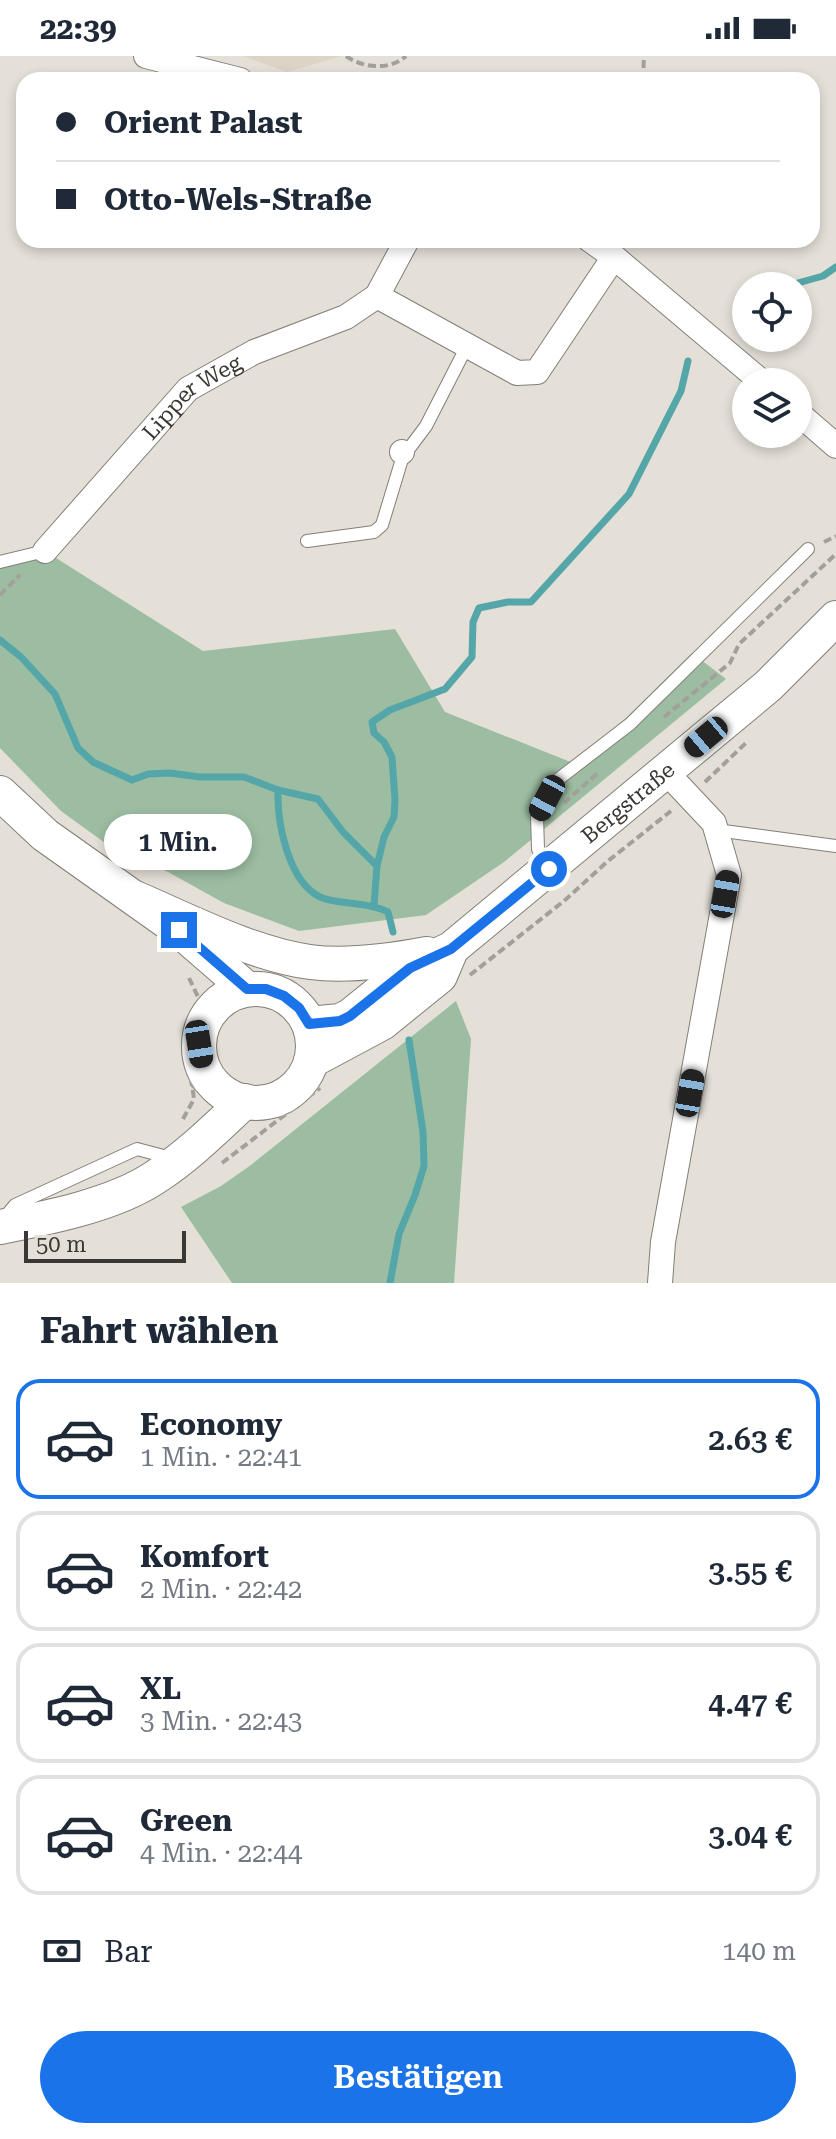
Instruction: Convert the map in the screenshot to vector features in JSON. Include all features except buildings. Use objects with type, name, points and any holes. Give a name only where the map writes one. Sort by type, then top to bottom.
[{"type":"main road","name":"Bergstraße","points":[[309,1024],[340,1021],[350,1016],[410,968],[451,949],[768,686],[836,618]]},
{"type":"main road","points":[[0,793],[45,835],[179,930],[247,989]]},
{"type":"main road","points":[[135,898],[266,951],[310,962],[365,963],[451,949]]},
{"type":"main road","points":[[179,930],[208,1003],[199,1044],[203,1085],[181,1158]]},
{"type":"main road","name":"Bergstraße","points":[[311,1061],[382,1023],[440,976],[451,949]]},
{"type":"main road","points":[[203,1085],[245,1101],[262,1102],[286,1094],[304,1077],[311,1061],[313,1043],[309,1024],[299,1008],[284,996],[266,989],[247,989],[208,1003]]},
{"type":"main road","points":[[0,1225],[52,1217],[127,1192],[154,1179],[245,1101]]},
{"type":"street","points":[[146,56],[209,72]]},
{"type":"street","name":"Lipper Weg","points":[[45,551],[188,389],[254,352],[346,317],[377,296],[403,248]]},
{"type":"street","points":[[601,248],[745,368]]},
{"type":"street","points":[[377,296],[517,373],[537,372],[614,257]]},
{"type":"street","points":[[812,425],[836,446]]},
{"type":"street","points":[[660,1283],[663,1242],[729,875],[714,823],[666,772]]},
{"type":"lane","points":[[307,541],[374,532],[382,525],[405,454],[426,426],[467,346]]},
{"type":"lane","points":[[549,869],[538,849],[537,816],[556,781],[630,724],[808,549]]},
{"type":"lane","points":[[0,562],[45,551]]},
{"type":"lane","points":[[716,830],[836,846]]},
{"type":"path","points":[[346,56],[360,64],[377,66],[400,61],[406,56]]},
{"type":"path","points":[[191,979],[208,1003],[193,1010],[184,1039],[187,1070],[203,1085]]},
{"type":"shaded area","points":[[243,56],[342,56],[287,72]]},
{"type":"green space","points":[[45,551],[203,651],[395,629],[445,712],[573,763],[627,717],[692,653],[726,679],[504,862],[426,915],[299,931],[224,903],[168,872],[112,848],[61,811],[0,748],[0,562]]},
{"type":"green space","points":[[456,1001],[471,1039],[454,1283],[232,1283],[181,1207],[221,1186],[251,1165]]},
{"type":"waterway","points":[[812,279],[836,267]]},
{"type":"waterway","points":[[377,866],[384,837],[394,817],[395,800],[392,757],[384,742],[374,733],[372,722],[390,710],[445,689],[472,657],[473,622],[479,608],[508,602],[531,602],[629,494],[681,391],[688,361]]},
{"type":"waterway","points":[[0,640],[21,657],[55,694],[78,748],[93,762],[132,780],[148,774],[170,773],[244,777],[278,790],[282,834],[292,865],[300,878],[320,897],[388,912],[393,932]]},
{"type":"waterway","points":[[278,790],[318,799],[343,832],[377,866],[374,905]]},
{"type":"waterway","points":[[390,1283],[399,1234],[424,1166],[423,1132],[409,1040]]},
{"type":"route","points":[[179,930],[247,989],[266,989],[284,996],[299,1008],[309,1024],[340,1021],[410,968],[451,949],[549,869]]}]
